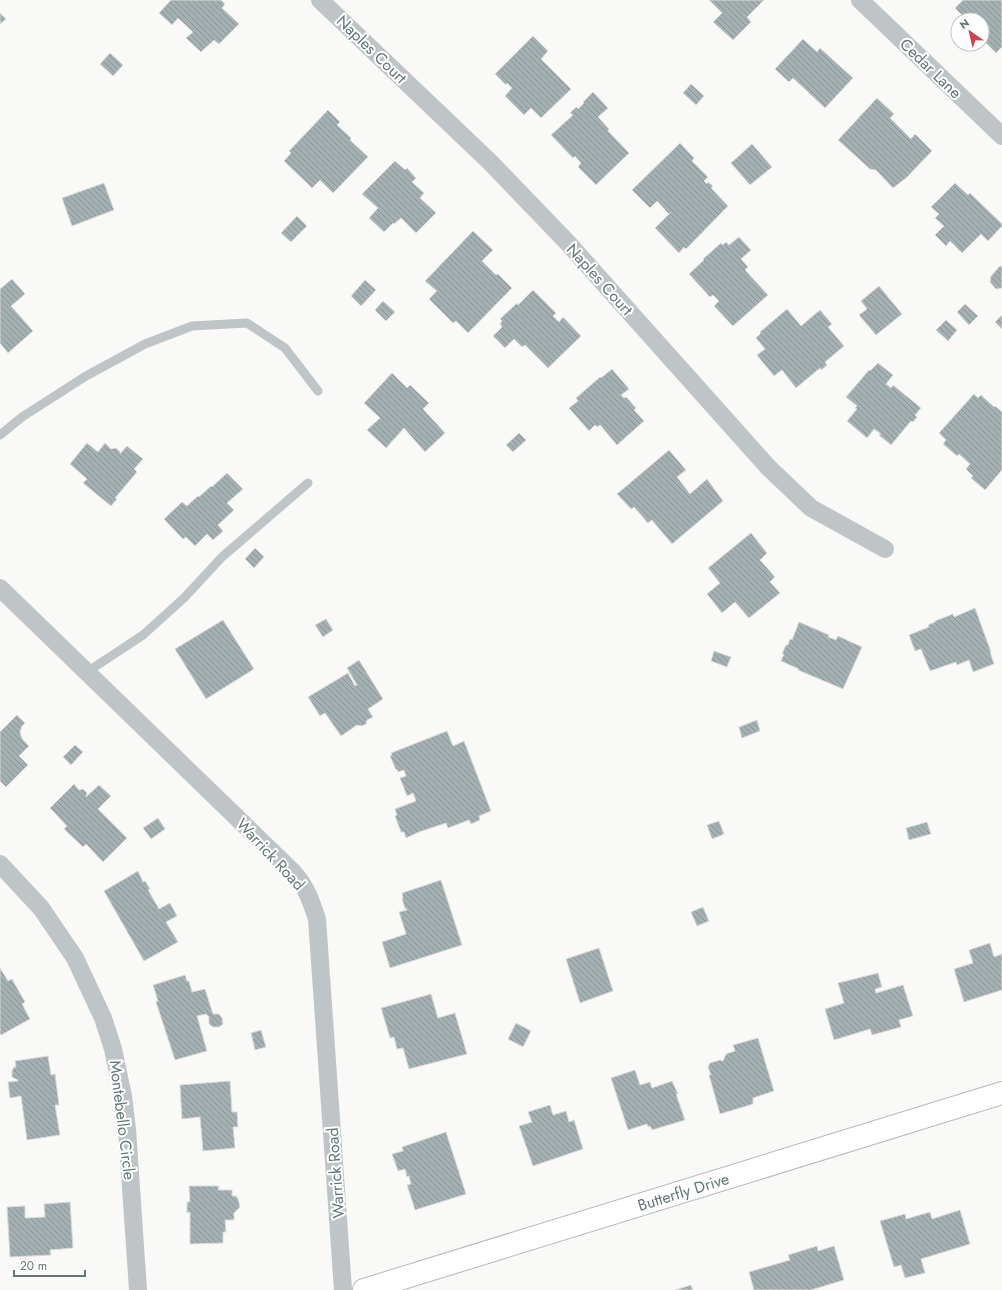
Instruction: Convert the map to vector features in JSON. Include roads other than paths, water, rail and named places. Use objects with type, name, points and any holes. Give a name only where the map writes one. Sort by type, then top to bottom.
[{"type":"street","name":"Naples Court","points":[[320,0],[490,162],[567,242],[768,467],[811,508],[885,549]]},
{"type":"street","name":"Cedar Lane","points":[[860,0],[1002,136]]},
{"type":"street","name":"Warrick Road","points":[[0,588],[302,881],[317,919],[343,1290]]},
{"type":"street","name":"Montebello Circle","points":[[0,864],[41,908],[75,958],[103,1018],[113,1048],[123,1096],[127,1129],[138,1290]]},
{"type":"street","name":"Butterfly Drive","points":[[364,1290],[1002,1093]]},
{"type":"lane","points":[[0,435],[22,417],[86,376],[145,344],[192,326],[247,323],[285,348],[318,391]]},
{"type":"lane","points":[[87,672],[144,635],[184,598],[222,557],[308,483]]}]
